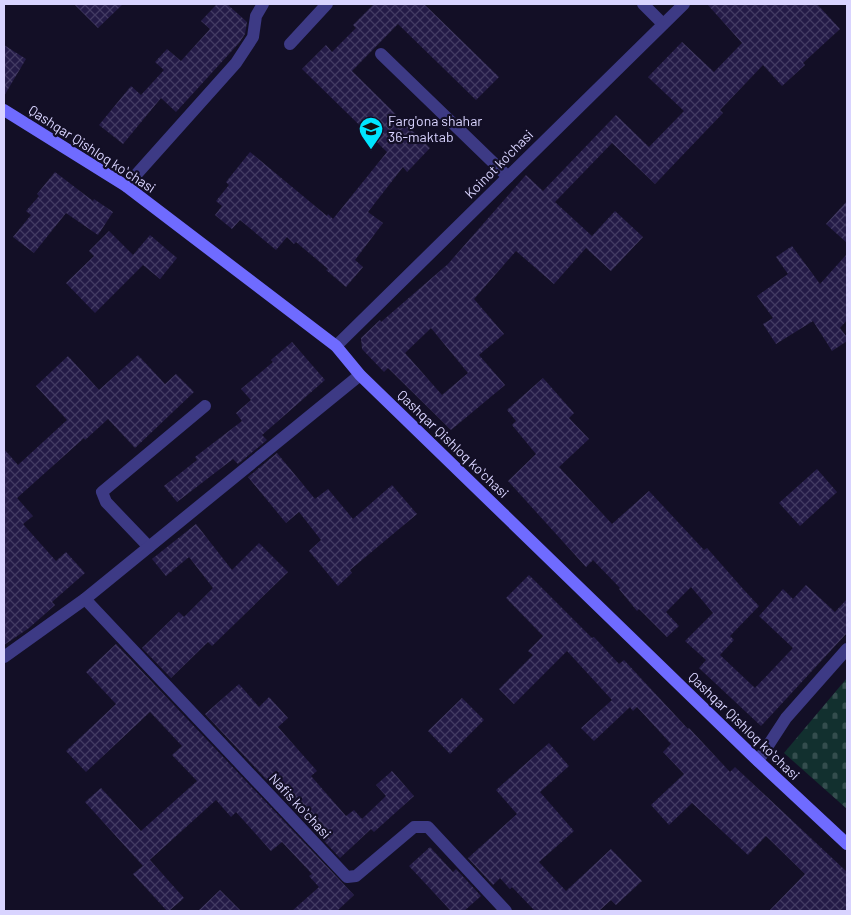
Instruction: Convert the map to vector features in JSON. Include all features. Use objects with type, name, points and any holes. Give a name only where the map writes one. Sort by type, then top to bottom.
[{"type":"main road","name":"Qashqar Qishloq koʻchasi","points":[[4,110],[126,186],[336,346],[360,374],[758,761],[847,844]]},
{"type":"street","points":[[126,186],[236,63],[253,37],[256,16],[263,4]]},
{"type":"street","points":[[290,44],[327,4]]},
{"type":"street","points":[[642,4],[663,24]]},
{"type":"street","name":"Koinot ko'chasi","points":[[336,346],[684,4]]},
{"type":"street","points":[[381,54],[508,177]]},
{"type":"street","points":[[4,656],[85,599],[360,374]]},
{"type":"street","points":[[149,547],[106,502],[102,492],[204,406]]},
{"type":"street","name":"Nafis koʻchasi","points":[[85,599],[347,877],[356,876],[414,827],[428,827],[506,911]]},
{"type":"street","points":[[758,761],[786,718],[847,649]]},
{"type":"green space","points":[[847,678],[847,809],[784,753]]},
{"type":"building","points":[[74,4],[123,4],[98,28]]},
{"type":"building","points":[[217,4],[227,4],[247,22],[245,34],[176,112],[161,98],[123,144],[99,125],[131,86],[141,95],[164,70],[155,62],[167,49],[181,61],[210,29],[201,21]]},
{"type":"building","points":[[374,4],[424,4],[499,77],[476,100],[398,24],[352,71],[430,148],[407,172],[403,167],[368,212],[383,223],[355,260],[363,267],[346,287],[326,270],[328,269],[296,242],[294,244],[287,237],[276,250],[240,220],[232,229],[215,215],[222,206],[216,201],[229,185],[226,182],[250,152],[333,219],[387,152],[302,69],[326,45],[332,52],[356,28],[353,25]]},
{"type":"building","points":[[707,4],[817,4],[840,29],[803,63],[805,65],[782,86],[763,65],[720,110],[723,113],[655,184],[612,143],[555,202],[592,236],[615,211],[643,237],[611,271],[586,248],[554,284],[516,251],[474,299],[504,334],[479,355],[505,385],[451,430],[388,368],[384,372],[362,349],[361,338],[448,264],[526,175],[543,191],[616,115],[649,147],[684,111],[648,77],[682,42],[714,72],[742,43]],"holes":[[[431,328],[468,373],[442,395],[405,353]]]},
{"type":"building","points":[[4,45],[26,59],[4,96]]},
{"type":"building","points":[[55,172],[93,201],[94,199],[113,212],[98,235],[66,213],[34,253],[13,237],[31,215],[26,211]]},
{"type":"building","points":[[847,201],[847,243],[826,224]]},
{"type":"building","points":[[109,231],[133,255],[150,235],[177,258],[160,279],[143,265],[95,313],[66,283],[94,256],[89,251]]},
{"type":"building","points":[[792,246],[820,284],[847,254],[847,320],[840,328],[847,337],[847,341],[832,351],[813,321],[776,344],[763,324],[773,318],[757,296],[788,274],[776,257]]},
{"type":"building","points":[[292,342],[325,380],[262,435],[267,440],[238,464],[233,459],[177,502],[164,486],[197,460],[195,457],[242,421],[236,413],[251,400],[241,389],[273,362],[271,360]]},
{"type":"building","points":[[138,355],[165,384],[176,374],[194,392],[135,448],[108,419],[17,498],[33,516],[23,524],[56,561],[66,552],[85,573],[52,602],[55,605],[29,628],[4,645],[4,449],[18,465],[67,420],[36,386],[68,356],[99,390]]},
{"type":"building","points":[[543,378],[574,413],[569,418],[589,439],[559,467],[612,524],[649,491],[704,550],[707,548],[759,606],[730,636],[734,640],[720,655],[755,688],[793,648],[759,616],[783,589],[793,599],[806,585],[835,612],[847,599],[847,633],[761,726],[699,668],[706,660],[685,641],[713,613],[691,587],[666,612],[679,626],[667,637],[639,609],[637,611],[620,588],[593,560],[586,567],[508,481],[536,454],[512,425],[516,421],[507,410]]},
{"type":"building","points":[[277,453],[315,499],[328,489],[353,519],[392,485],[417,514],[350,570],[352,573],[338,586],[309,551],[321,540],[299,512],[286,523],[248,477]]},
{"type":"building","points":[[817,469],[837,492],[800,526],[779,503]]},
{"type":"building","points":[[196,524],[232,570],[259,543],[288,572],[212,646],[208,642],[171,678],[142,648],[179,612],[184,617],[213,588],[189,557],[166,576],[152,559]]},
{"type":"building","points":[[529,575],[592,638],[594,637],[619,664],[624,660],[730,772],[735,767],[847,872],[847,911],[769,911],[805,874],[766,836],[748,855],[692,803],[669,825],[651,805],[684,774],[663,752],[671,744],[637,707],[633,711],[630,707],[594,741],[581,728],[612,700],[567,651],[514,704],[499,689],[533,655],[528,651],[543,636],[506,598]]},
{"type":"building","points":[[116,644],[354,895],[337,911],[292,911],[319,887],[309,876],[312,874],[282,842],[271,851],[236,812],[231,817],[216,800],[143,866],[85,802],[101,788],[141,831],[197,781],[172,755],[182,746],[150,712],[86,772],[66,751],[116,704],[86,672]]},
{"type":"building","points":[[239,684],[259,707],[269,697],[288,718],[278,727],[317,771],[311,776],[346,816],[354,810],[362,819],[386,796],[376,785],[392,771],[414,796],[374,832],[371,829],[340,858],[205,714]]},
{"type":"building","points":[[462,698],[484,720],[450,754],[428,731]]},
{"type":"building","points":[[549,743],[569,766],[540,792],[574,831],[539,862],[566,891],[611,849],[642,881],[616,905],[611,900],[599,911],[535,911],[512,887],[510,889],[500,878],[493,885],[468,858],[517,814],[496,790]]},
{"type":"building","points":[[430,847],[453,872],[456,869],[481,896],[464,911],[451,911],[409,866]]},
{"type":"building","points":[[150,860],[184,898],[169,911],[133,874]]},
{"type":"building","points":[[220,890],[241,911],[198,911]]},
{"type":"place","name":"Farg'ona shahar 36-maktab","points":[[371,150]]}]
